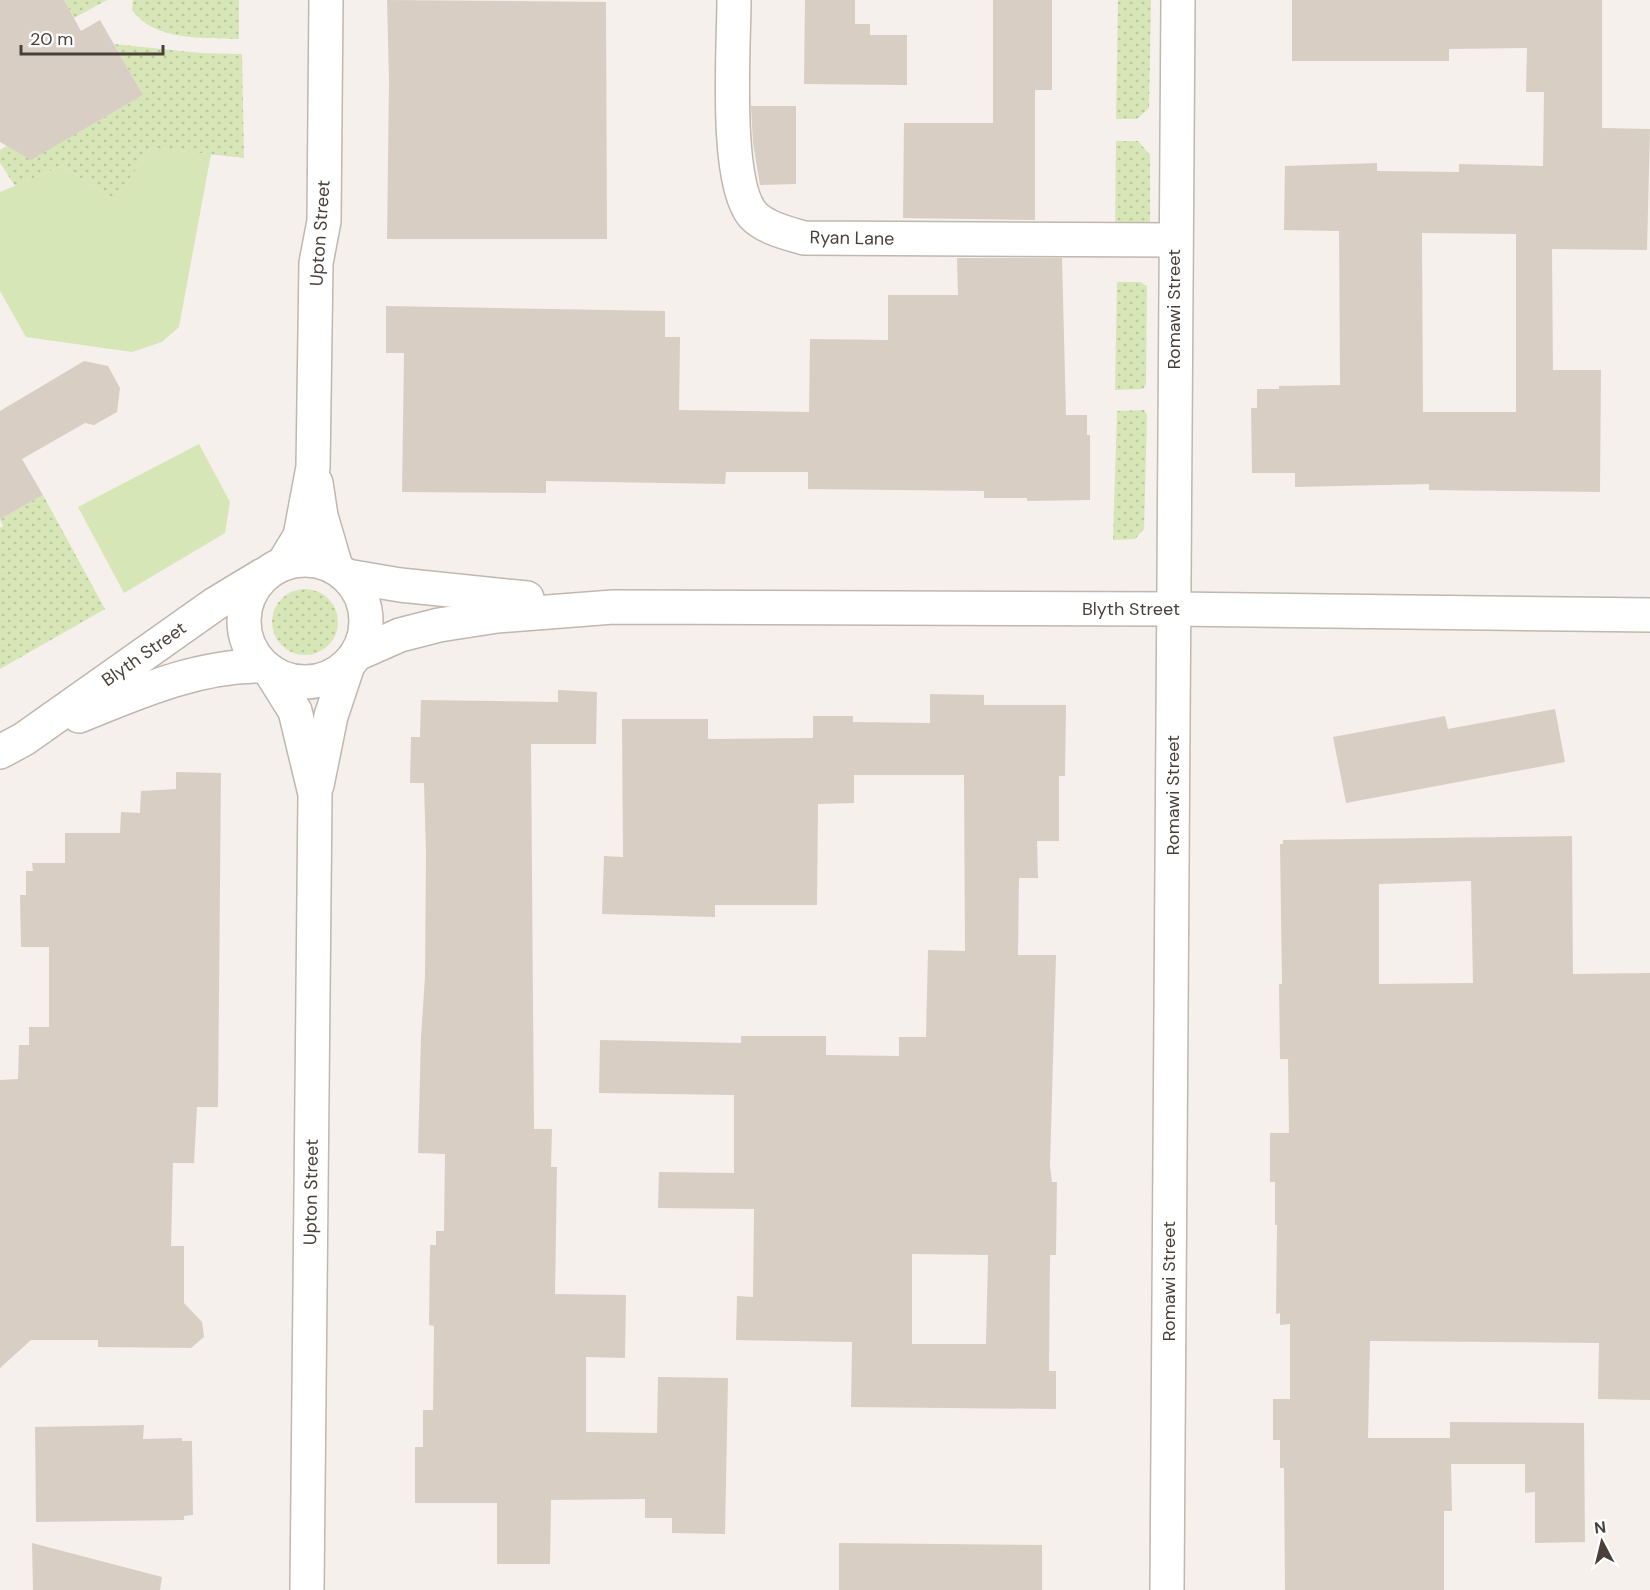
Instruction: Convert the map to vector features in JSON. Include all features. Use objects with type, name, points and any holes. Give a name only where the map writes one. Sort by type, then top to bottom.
[{"type":"street","name":"Upton Street","points":[[275,568],[300,536],[313,467],[316,262],[324,221],[326,0]]},
{"type":"street","name":"Ryan Lane","points":[[734,0],[734,112],[738,178],[744,200],[754,216],[780,231],[804,238],[1174,240]]},
{"type":"street","name":"Romawi Street","points":[[1167,1590],[1174,609],[1174,240],[1178,0]]},
{"type":"street","name":"Upton Street","points":[[313,467],[321,516],[342,572]]},
{"type":"street","points":[[310,560],[342,572],[365,605],[367,622],[364,639],[352,659],[334,675],[319,680],[286,679],[267,668],[252,652],[246,636],[244,619],[247,602],[255,586],[275,568],[310,560]]},
{"type":"street","name":"Blyth Street","points":[[12,746],[214,604],[275,568]]},
{"type":"street","name":"Blyth Street","points":[[342,572],[464,593],[613,607]]},
{"type":"street","name":"Blyth Street","points":[[352,659],[400,635],[439,625],[497,616],[613,607],[1174,609],[1650,615]]},
{"type":"street","name":"Upton Street","points":[[307,1590],[315,794],[331,716],[352,659]]},
{"type":"street","name":"Blyth Street","points":[[12,746],[174,680],[233,665],[267,668]]},
{"type":"street","name":"Upton Street","points":[[267,668],[295,711],[315,794]]},
{"type":"green space","points":[[64,0],[107,0],[74,18]]},
{"type":"green space","points":[[133,0],[239,0],[239,39],[181,36],[167,33],[142,20],[132,10]]},
{"type":"green space","points":[[1118,0],[1151,0],[1149,108],[1137,119],[1116,119]]},
{"type":"green space","points":[[114,44],[200,53],[242,54],[244,158],[151,148],[115,200],[62,166],[15,186],[0,163],[0,150],[7,146],[32,159],[143,95]]},
{"type":"green space","points":[[1116,141],[1138,141],[1150,155],[1150,228],[1115,232]]},
{"type":"green space","points":[[151,148],[211,154],[179,327],[162,342],[132,352],[26,337],[0,291],[0,192],[62,166],[115,200]]},
{"type":"green space","points":[[1117,282],[1140,282],[1147,286],[1146,384],[1143,389],[1115,390]]},
{"type":"green space","points":[[1144,410],[1147,415],[1144,529],[1135,539],[1113,540],[1117,411]]},
{"type":"green space","points":[[199,444],[230,502],[225,533],[124,593],[78,507]]},
{"type":"green space","points":[[43,495],[105,609],[0,669],[0,528],[3,526],[0,519]]},
{"type":"green space","points":[[305,589],[318,592],[328,599],[335,609],[338,622],[335,635],[328,645],[318,652],[305,655],[292,652],[282,645],[275,635],[272,622],[275,609],[282,599],[292,592]]},
{"type":"building","points":[[0,0],[64,0],[81,31],[100,20],[143,95],[31,160],[0,142]]},
{"type":"building","points":[[387,0],[606,2],[607,239],[387,239],[389,80]]},
{"type":"building","points":[[805,0],[855,0],[855,24],[870,24],[870,35],[907,35],[907,85],[804,84]]},
{"type":"building","points":[[993,0],[1052,0],[1052,90],[1035,90],[1035,220],[903,218],[904,123],[993,123]]},
{"type":"building","points":[[1292,0],[1602,0],[1602,128],[1650,129],[1647,250],[1552,249],[1553,370],[1601,370],[1600,492],[1429,490],[1429,484],[1295,487],[1295,473],[1252,473],[1251,408],[1257,408],[1257,389],[1279,389],[1279,386],[1340,385],[1339,231],[1284,230],[1285,166],[1377,163],[1377,171],[1459,172],[1459,164],[1543,166],[1544,92],[1526,92],[1527,48],[1449,49],[1449,61],[1292,61]],"holes":[[[1422,233],[1516,234],[1516,412],[1423,412]]]},
{"type":"building","points":[[751,106],[796,106],[796,184],[760,185],[753,143]]},
{"type":"building","points":[[957,258],[1062,258],[1066,415],[1087,415],[1087,435],[1090,435],[1090,500],[1027,501],[1027,498],[984,498],[984,491],[808,489],[808,472],[726,472],[725,484],[546,481],[546,493],[402,492],[404,353],[386,353],[386,306],[665,311],[665,337],[680,337],[679,410],[809,412],[810,339],[888,340],[888,295],[958,295]]},
{"type":"building","points":[[84,361],[108,366],[120,388],[117,412],[94,425],[85,423],[22,459],[43,495],[0,519],[0,411]]},
{"type":"building","points":[[558,690],[597,692],[596,744],[531,744],[534,1129],[552,1129],[551,1167],[557,1167],[555,1294],[626,1295],[625,1358],[586,1357],[586,1432],[657,1433],[658,1377],[728,1378],[725,1534],[672,1533],[672,1518],[645,1518],[645,1499],[551,1500],[550,1564],[497,1564],[497,1503],[415,1503],[415,1447],[423,1447],[423,1410],[433,1410],[434,1326],[429,1325],[430,1245],[436,1245],[436,1231],[444,1231],[445,1154],[418,1153],[425,977],[426,853],[424,783],[410,783],[411,737],[420,737],[421,700],[558,702]]},
{"type":"building","points":[[930,694],[984,695],[984,705],[1066,705],[1065,776],[1059,776],[1059,841],[1037,841],[1038,878],[1019,878],[1018,955],[1056,955],[1050,1166],[1052,1182],[1057,1182],[1056,1255],[1050,1255],[1049,1371],[1056,1371],[1056,1409],[851,1407],[852,1342],[736,1340],[737,1296],[753,1297],[754,1209],[658,1208],[659,1172],[734,1173],[734,1095],[599,1093],[600,1040],[741,1043],[741,1036],[826,1036],[826,1055],[899,1056],[899,1037],[926,1037],[928,950],[965,951],[964,775],[854,775],[854,803],[818,804],[817,905],[715,905],[715,917],[602,914],[604,856],[623,857],[622,719],[708,719],[708,739],[813,738],[813,716],[853,716],[853,722],[930,723]],"holes":[[[912,1254],[988,1255],[986,1344],[912,1344]]]},
{"type":"building","points":[[1555,709],[1565,762],[1346,803],[1333,737],[1445,716],[1448,729]]},
{"type":"building","points":[[176,772],[221,773],[218,1107],[197,1107],[194,1163],[173,1163],[171,1246],[184,1246],[184,1303],[202,1322],[204,1337],[191,1348],[98,1347],[98,1340],[31,1340],[0,1368],[0,1080],[18,1079],[19,1045],[29,1045],[29,1027],[49,1027],[49,947],[21,947],[20,895],[26,895],[26,871],[33,871],[32,863],[65,863],[65,833],[120,833],[121,812],[140,813],[141,791],[176,789]]},
{"type":"building","points":[[1572,836],[1573,974],[1650,973],[1650,1400],[1598,1399],[1599,1343],[1370,1341],[1368,1438],[1450,1438],[1450,1422],[1584,1423],[1585,1542],[1535,1543],[1535,1492],[1525,1493],[1525,1464],[1451,1464],[1452,1511],[1444,1511],[1444,1590],[1285,1590],[1284,1468],[1280,1468],[1280,1440],[1273,1440],[1273,1399],[1290,1399],[1290,1324],[1280,1325],[1280,1313],[1276,1314],[1277,1225],[1275,1225],[1275,1182],[1270,1182],[1270,1133],[1289,1133],[1288,1059],[1280,1059],[1279,984],[1282,984],[1280,844],[1283,844],[1283,840]],"holes":[[[1471,881],[1473,983],[1379,984],[1379,884]]]},
{"type":"building","points":[[144,1425],[143,1439],[182,1438],[182,1441],[192,1441],[193,1515],[184,1516],[184,1520],[36,1522],[35,1427]]},
{"type":"building","points":[[32,1543],[162,1577],[160,1590],[33,1590]]},
{"type":"building","points":[[839,1543],[1042,1545],[1042,1590],[839,1590]]}]
